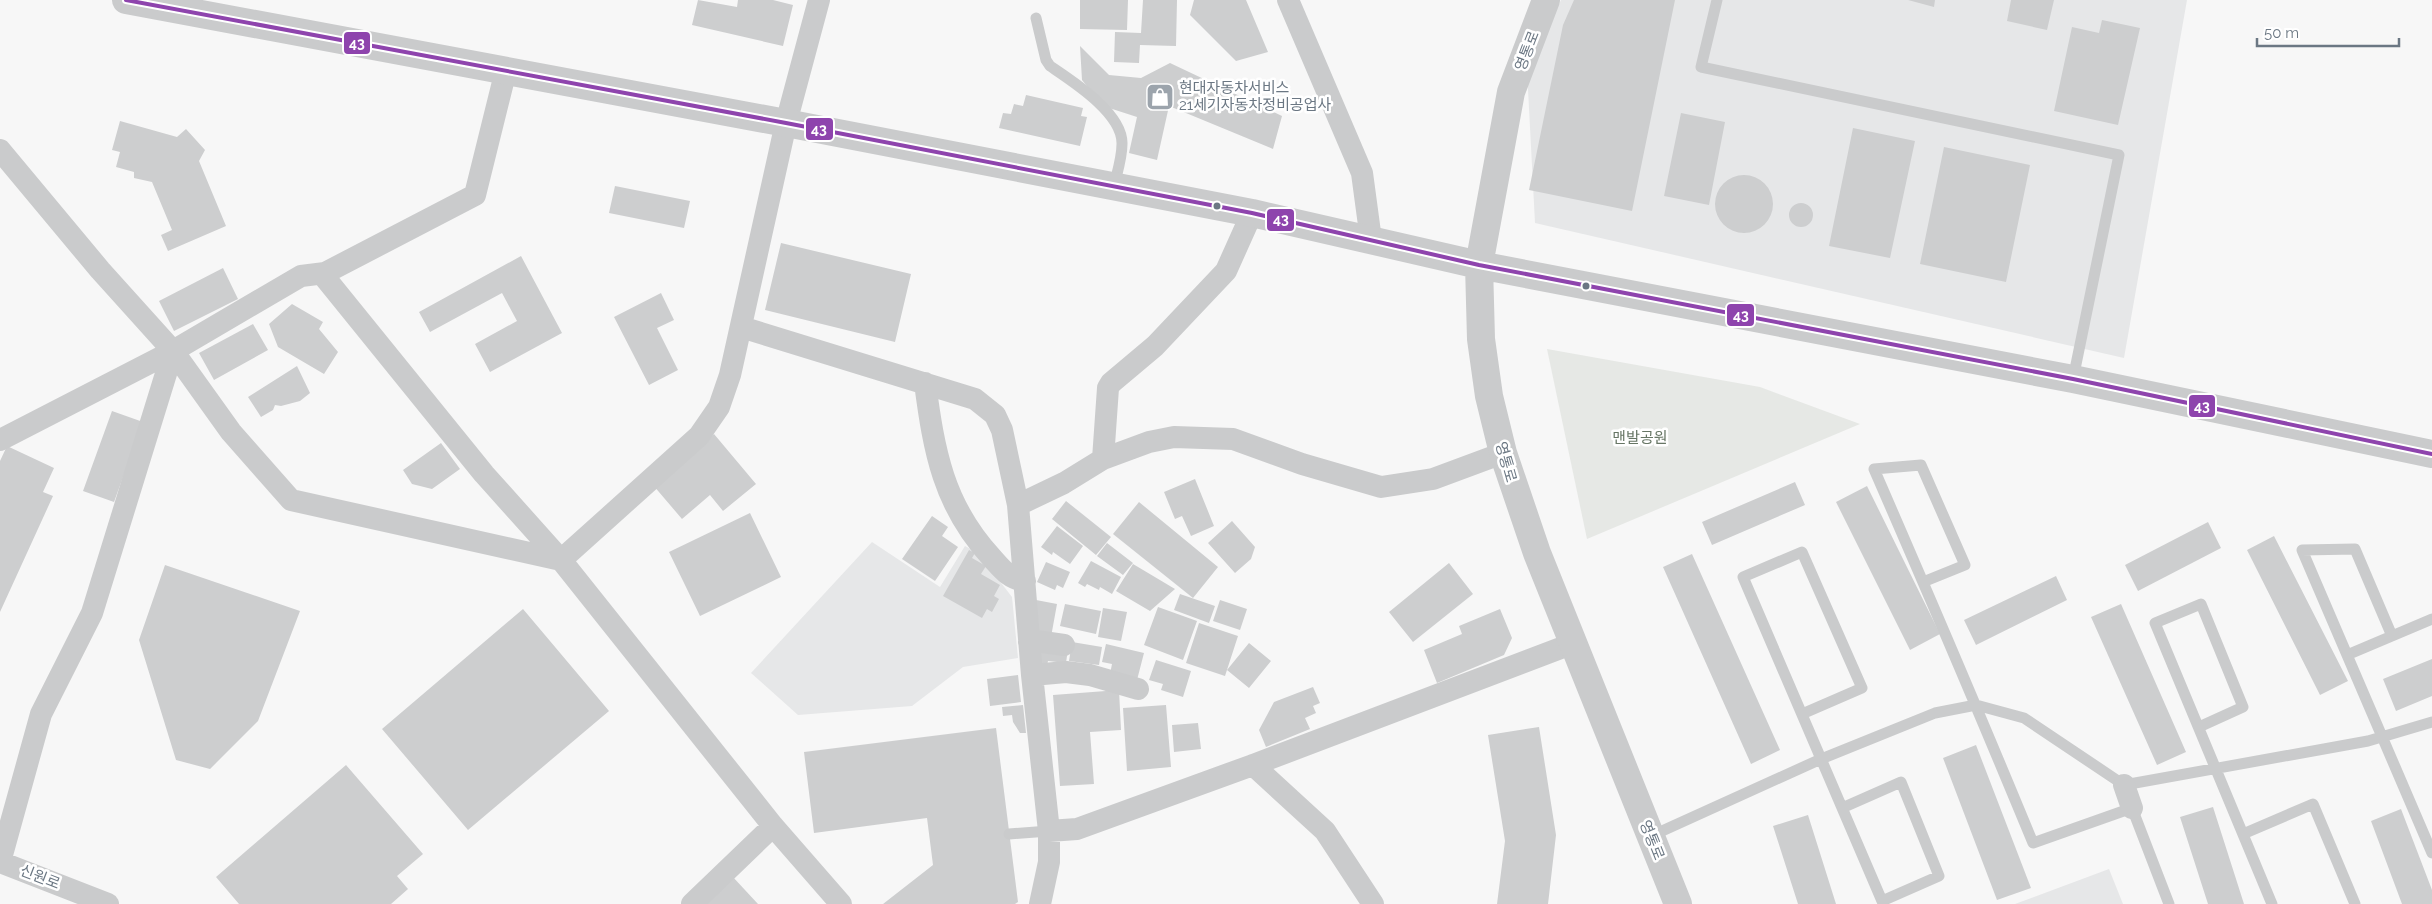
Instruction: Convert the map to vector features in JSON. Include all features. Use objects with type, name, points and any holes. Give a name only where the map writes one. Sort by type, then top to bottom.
[{"type":"street","points":[[126,0],[198,6],[506,70],[1252,213],[1479,265],[2073,379],[2432,454]]},
{"type":"street","points":[[561,560],[704,428],[719,407],[725,391],[741,327],[786,123],[818,0]]},
{"type":"street","points":[[1288,0],[1362,173],[1371,240]]},
{"type":"street","name":"영통로","points":[[1546,0],[1511,92],[1479,265],[1481,339],[1489,396],[1503,454],[1537,553],[1678,904]]},
{"type":"street","points":[[0,440],[173,351],[301,276],[322,274],[475,195],[506,70]]},
{"type":"street","points":[[0,150],[100,270],[173,351],[231,432],[291,500],[561,560]]},
{"type":"street","points":[[1103,460],[1108,388],[1149,352],[1226,271],[1252,213]]},
{"type":"street","points":[[322,274],[484,474],[561,560],[773,826],[841,904]]},
{"type":"street","points":[[741,327],[975,399],[995,415],[1007,449],[1018,505],[1032,675],[1049,831],[1049,862],[1040,904]]},
{"type":"street","points":[[0,862],[41,714],[92,613],[173,351]]},
{"type":"street","points":[[925,383],[940,470],[954,504],[983,548],[1008,575],[1014,579],[1025,581]]},
{"type":"street","points":[[1018,505],[1064,483],[1103,460],[1162,439],[1219,437],[1233,439],[1302,464],[1381,487],[1433,478],[1503,454]]},
{"type":"street","points":[[1029,642],[1036,641],[1064,645]]},
{"type":"street","points":[[1049,831],[1077,829],[1253,765],[1574,643]]},
{"type":"street","points":[[1032,675],[1066,672],[1090,674],[1138,689]]},
{"type":"street","points":[[1253,765],[1325,831],[1373,904]]},
{"type":"street","points":[[2124,785],[2132,808]]},
{"type":"street","points":[[692,904],[773,826]]},
{"type":"street","name":"신원로","points":[[0,862],[108,904]]},
{"type":"lane","points":[[1716,0],[1701,67],[2119,155],[2073,379]]},
{"type":"lane","points":[[1036,18],[1046,60],[1050,66],[1087,92],[1114,120],[1123,143],[1114,186]]},
{"type":"lane","points":[[1923,582],[1965,566],[1921,465],[1874,469],[1976,705],[2033,843],[2132,808],[2169,904]]},
{"type":"lane","points":[[2392,636],[2355,549],[2302,550],[2432,854]]},
{"type":"lane","points":[[1802,714],[1862,688],[1802,552],[1743,577],[1882,902],[1939,876],[1901,782],[1842,808]]},
{"type":"lane","points":[[2199,727],[2243,707],[2201,604],[2155,623],[2199,727],[2217,768],[2272,904]]},
{"type":"lane","points":[[2347,655],[2432,619]]},
{"type":"lane","points":[[1651,836],[1821,759],[1935,713],[1976,705],[2024,718],[2124,785],[2382,737],[2432,722]]},
{"type":"lane","points":[[2243,834],[2313,804],[2355,904]]},
{"type":"lane","points":[[1009,834],[1049,831]]},
{"type":"shaded area","points":[[1561,0],[2187,0],[2124,358],[1535,223],[1527,70]]},
{"type":"shaded area","points":[[872,542],[940,587],[965,546],[978,553],[1012,597],[1018,658],[963,667],[912,706],[798,715],[751,673]]},
{"type":"shaded area","points":[[2109,869],[2123,904],[2015,904]]},
{"type":"green space","name":"맨발공원","points":[[1547,349],[1760,387],[1860,424],[1587,539]]},
{"type":"building","points":[[698,0],[737,7],[738,0],[773,0],[793,5],[783,46],[692,25]]},
{"type":"building","points":[[1080,0],[1128,0],[1127,30],[1080,29]]},
{"type":"building","points":[[1143,0],[1177,0],[1176,46],[1140,45],[1139,63],[1114,62],[1115,32],[1141,33]]},
{"type":"building","points":[[1194,0],[1246,0],[1268,52],[1236,61],[1190,15]]},
{"type":"building","points":[[1574,0],[1675,0],[1632,211],[1529,190],[1563,25]]},
{"type":"building","points":[[1908,0],[1935,0],[1934,7]]},
{"type":"building","points":[[2011,0],[2054,0],[2047,30],[2007,21]]},
{"type":"building","points":[[2102,20],[2140,28],[2118,125],[2054,111],[2072,27],[2099,33]]},
{"type":"building","points":[[1080,46],[1109,75],[1141,78],[1170,63],[1282,116],[1273,149],[1169,106],[1157,160],[1129,153],[1137,117],[1103,106],[1082,80]]},
{"type":"building","points":[[1026,95],[1083,108],[1081,116],[1087,117],[1080,146],[999,128],[1003,113],[1011,114],[1014,104],[1023,106]]},
{"type":"building","points":[[1681,113],[1725,122],[1709,205],[1664,196]]},
{"type":"building","points":[[120,121],[177,137],[186,129],[205,150],[199,161],[226,226],[168,251],[161,235],[172,230],[152,182],[134,178],[134,172],[116,167],[120,152],[112,150]]},
{"type":"building","points":[[1853,128],[1915,141],[1890,258],[1829,246]]},
{"type":"building","points":[[1944,147],[2030,165],[2006,282],[1920,264]]},
{"type":"building","points":[[1744,175],[1760,180],[1768,188],[1773,204],[1768,220],[1760,228],[1744,233],[1728,228],[1720,220],[1715,204],[1720,188],[1728,180]]},
{"type":"building","points":[[615,186],[690,201],[684,228],[609,213]]},
{"type":"building","points":[[1801,203],[1806,204],[1812,210],[1812,220],[1806,226],[1801,227],[1796,226],[1790,220],[1789,215],[1790,210],[1796,204]]},
{"type":"building","points":[[781,243],[911,274],[895,342],[765,310]]},
{"type":"building","points":[[521,256],[562,333],[490,372],[475,344],[517,321],[502,293],[430,332],[419,312]]},
{"type":"building","points":[[223,268],[238,299],[174,331],[159,301]]},
{"type":"building","points":[[661,293],[674,320],[657,328],[678,370],[649,385],[614,317]]},
{"type":"building","points":[[292,304],[323,322],[319,329],[338,352],[324,374],[278,347],[269,324]]},
{"type":"building","points":[[253,324],[268,350],[214,380],[199,353]]},
{"type":"building","points":[[297,366],[310,393],[300,401],[281,406],[275,405],[273,410],[261,417],[248,397]]},
{"type":"building","points":[[112,411],[143,422],[114,502],[83,491]]},
{"type":"building","points":[[714,434],[756,484],[723,511],[710,495],[682,519],[653,485]]},
{"type":"building","points":[[441,443],[460,469],[432,489],[412,484],[403,470]]},
{"type":"building","points":[[7,446],[54,468],[43,492],[53,496],[0,612],[0,461]]},
{"type":"building","points":[[1195,479],[1214,526],[1191,536],[1182,516],[1175,519],[1164,492]]},
{"type":"building","points":[[1795,482],[1805,505],[1712,545],[1702,522]]},
{"type":"building","points":[[1867,486],[1940,634],[1910,650],[1836,502]]},
{"type":"building","points":[[1066,501],[1111,537],[1096,555],[1052,519]]},
{"type":"building","points":[[1139,502],[1218,567],[1193,598],[1113,534]]},
{"type":"building","points":[[750,513],[781,577],[700,616],[669,552]]},
{"type":"building","points":[[932,516],[948,527],[942,536],[958,547],[935,581],[902,559]]},
{"type":"building","points":[[1232,521],[1255,547],[1251,559],[1235,573],[1208,543]]},
{"type":"building","points":[[2208,522],[2221,548],[2138,591],[2125,565]]},
{"type":"building","points":[[1057,526],[1083,546],[1070,564],[1053,552],[1052,555],[1041,547]]},
{"type":"building","points":[[2274,536],[2348,681],[2320,695],[2247,550]]},
{"type":"building","points":[[1107,543],[1133,563],[1123,575],[1097,556]]},
{"type":"building","points":[[969,550],[975,553],[972,558],[986,566],[981,574],[1000,585],[994,596],[999,599],[992,612],[987,609],[982,618],[943,596]]},
{"type":"building","points":[[1692,554],[1780,750],[1751,764],[1663,567]]},
{"type":"building","points":[[1091,561],[1121,577],[1112,594],[1100,587],[1099,590],[1087,584],[1085,587],[1078,583]]},
{"type":"building","points":[[1046,562],[1070,572],[1063,588],[1057,585],[1055,590],[1037,582]]},
{"type":"building","points":[[1449,563],[1473,594],[1413,642],[1389,612]]},
{"type":"building","points":[[1133,564],[1175,589],[1150,611],[1116,591]]},
{"type":"building","points":[[165,565],[300,611],[258,721],[210,769],[176,760],[139,640]]},
{"type":"building","points":[[2056,576],[2067,600],[1976,645],[1964,620]]},
{"type":"building","points":[[1180,594],[1215,606],[1209,623],[1174,610]]},
{"type":"building","points":[[1036,600],[1057,604],[1051,637],[1030,633]]},
{"type":"building","points":[[1220,600],[1247,609],[1240,630],[1213,621]]},
{"type":"building","points":[[1065,604],[1101,611],[1096,634],[1060,626]]},
{"type":"building","points":[[2121,604],[2186,752],[2157,765],[2091,617]]},
{"type":"building","points":[[1158,607],[1197,621],[1183,660],[1144,645]]},
{"type":"building","points":[[1103,608],[1127,612],[1121,641],[1098,637]]},
{"type":"building","points":[[523,609],[609,711],[468,830],[382,729]]},
{"type":"building","points":[[1500,609],[1512,638],[1504,655],[1437,683],[1424,650],[1462,634],[1459,626]]},
{"type":"building","points":[[1199,623],[1238,636],[1225,676],[1186,663]]},
{"type":"building","points":[[1072,642],[1102,647],[1099,665],[1069,661]]},
{"type":"building","points":[[1249,643],[1271,661],[1249,688],[1227,670]]},
{"type":"building","points":[[1106,644],[1144,653],[1137,680],[1110,674],[1112,664],[1102,662]]},
{"type":"building","points":[[1039,645],[1068,649],[1066,663],[1048,661],[1047,666],[1037,664]]},
{"type":"building","points":[[2432,659],[2432,696],[2396,711],[2383,679]]},
{"type":"building","points":[[1156,660],[1191,671],[1183,697],[1161,690],[1163,684],[1149,680]]},
{"type":"building","points":[[1018,675],[1021,702],[990,706],[987,679]]},
{"type":"building","points":[[1313,687],[1320,703],[1313,706],[1316,713],[1305,718],[1310,729],[1266,747],[1259,730],[1274,702]]},
{"type":"building","points":[[1119,690],[1121,730],[1090,732],[1094,784],[1060,786],[1053,695]]},
{"type":"building","points":[[1023,705],[1026,733],[1020,733],[1013,722],[1012,715],[1003,716],[1002,707]]},
{"type":"building","points":[[1166,705],[1171,767],[1127,771],[1123,708]]},
{"type":"building","points":[[1198,723],[1201,749],[1174,752],[1172,725]]},
{"type":"building","points":[[1539,727],[1556,835],[1548,904],[1497,904],[1505,841],[1488,735]]},
{"type":"building","points":[[996,728],[1018,902],[1015,904],[883,904],[933,865],[927,818],[814,833],[804,752]]},
{"type":"building","points":[[1976,745],[2031,888],[1997,900],[1943,758]]},
{"type":"building","points":[[346,765],[423,854],[397,876],[408,889],[391,904],[239,904],[216,877]]},
{"type":"building","points":[[2213,807],[2244,904],[2208,904],[2180,817]]},
{"type":"building","points":[[2401,809],[2432,890],[2432,904],[2402,904],[2371,821]]},
{"type":"building","points":[[1808,815],[1836,904],[1798,904],[1773,826]]},
{"type":"building","points":[[732,876],[758,904],[702,904]]},
{"type":"transit line","name":"43","points":[[126,0],[786,123],[1252,213],[1479,265],[2073,379],[2432,454]]},
{"type":"place","name":"현대자동차서비스 21세기자동차정비공업사","points":[[1160,97]]}]
